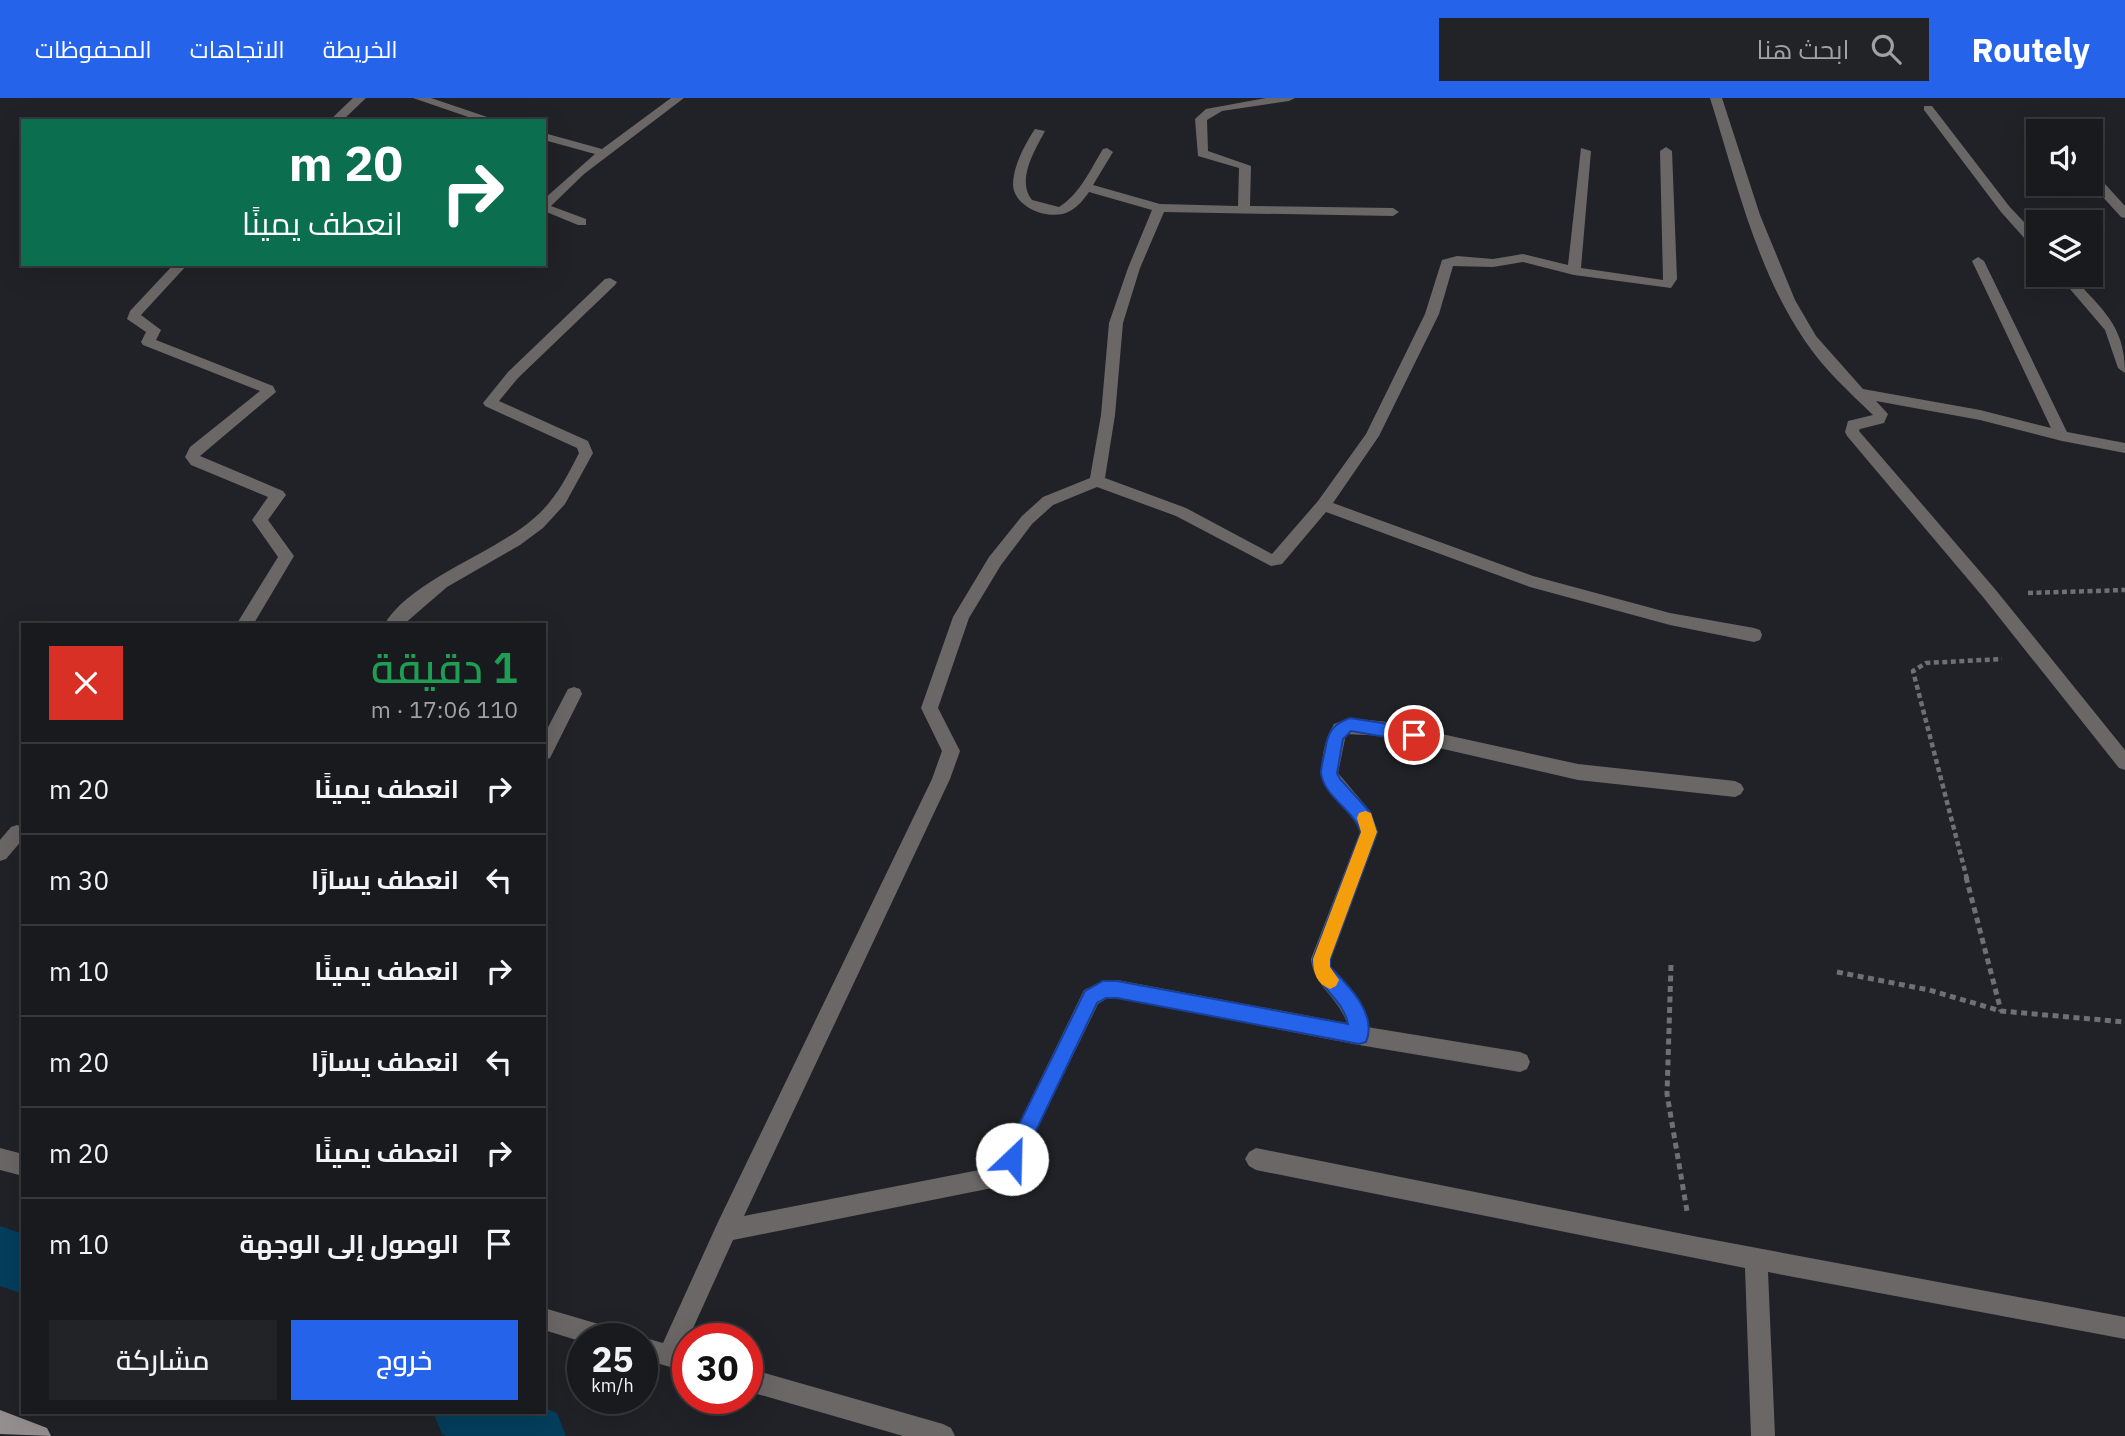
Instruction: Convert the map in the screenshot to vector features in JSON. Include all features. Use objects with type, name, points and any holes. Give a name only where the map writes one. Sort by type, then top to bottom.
[{"type":"main road","points":[[0,1422],[39,1436]]},
{"type":"street","points":[[339,119],[360,98]]},
{"type":"street","points":[[419,98],[488,119]]},
{"type":"street","points":[[546,205],[580,172],[678,98]]},
{"type":"street","points":[[1244,210],[1245,166],[1202,153],[1201,119],[1210,111],[1221,108],[1289,98]]},
{"type":"street","points":[[1716,98],[1773,265],[1803,328],[1881,414],[1879,419],[1853,425],[1852,432],[1926,517],[2125,763]]},
{"type":"street","points":[[1928,108],[2005,209],[2026,232]]},
{"type":"street","points":[[454,119],[462,111]]},
{"type":"street","points":[[1039,131],[1021,170],[1022,200],[1035,206],[1062,210],[1086,187],[1107,152]]},
{"type":"street","points":[[546,137],[604,153]]},
{"type":"street","points":[[691,1323],[726,1230],[941,779],[951,751],[929,708],[961,617],[995,561],[1027,520],[1055,496],[1097,481],[1181,512],[1273,561],[1323,505],[1372,436],[1432,314],[1447,263],[1457,260],[1493,263],[1523,258],[1574,271],[1662,286],[1668,283],[1665,151]]},
{"type":"street","points":[[1574,271],[1585,152]]},
{"type":"street","points":[[1086,187],[1159,208],[1393,212]]},
{"type":"street","points":[[2103,189],[2125,214]]},
{"type":"street","points":[[546,208],[582,222]]},
{"type":"street","points":[[1097,481],[1108,415],[1116,323],[1134,268],[1159,208]]},
{"type":"street","points":[[1978,261],[2062,436]]},
{"type":"street","points":[[180,266],[135,314],[136,322],[154,330],[148,342],[268,389],[269,392],[195,451],[192,457],[278,495],[260,520],[286,556],[245,623]]},
{"type":"street","points":[[394,623],[416,601],[441,583],[539,524],[565,491],[586,453],[583,445],[491,403],[513,375],[610,282]]},
{"type":"street","points":[[2074,287],[2111,329],[2125,368]]},
{"type":"street","points":[[1860,393],[1980,415],[2062,436],[2125,448]]},
{"type":"street","points":[[1323,505],[1530,581],[1670,619],[1754,635]]},
{"type":"street","points":[[546,749],[574,694]]},
{"type":"street","points":[[1359,1035],[1354,1010],[1346,996],[1322,971],[1321,959],[1369,832],[1364,817],[1334,784],[1329,773],[1335,738],[1340,729],[1350,725],[1387,729],[1546,767],[1735,789]]},
{"type":"street","points":[[0,853],[13,832]]},
{"type":"street","points":[[726,1230],[984,1180],[1012,1159],[1091,997],[1103,990],[1117,989],[1359,1035],[1520,1062]]},
{"type":"street","points":[[0,1159],[21,1164]]},
{"type":"street","points":[[1256,1159],[1693,1247],[2125,1328]]},
{"type":"street","points":[[1756,1259],[1763,1436]]},
{"type":"street","points":[[546,1320],[567,1326]]},
{"type":"street","points":[[763,1384],[943,1436]]},
{"type":"path","points":[[2038,593],[2125,590]]},
{"type":"path","points":[[2001,1012],[1913,671],[1926,663],[2040,657]]},
{"type":"path","points":[[1671,965],[1667,1094],[1693,1247]]},
{"type":"path","points":[[1837,972],[1929,990],[2001,1012],[2125,1023]]},
{"type":"waterway","points":[[0,1256],[21,1263]]},
{"type":"waterway","points":[[470,1414],[534,1436]]},
{"type":"slow traffic","points":[[1330,980],[1322,971],[1321,959],[1369,832],[1365,818]]},
{"type":"route","points":[[1012,1159],[1091,997],[1103,990],[1117,989],[1359,1035],[1354,1010],[1346,996],[1322,971],[1321,959],[1369,832],[1364,817],[1334,784],[1329,773],[1335,738],[1340,729],[1350,725],[1414,735]]}]
